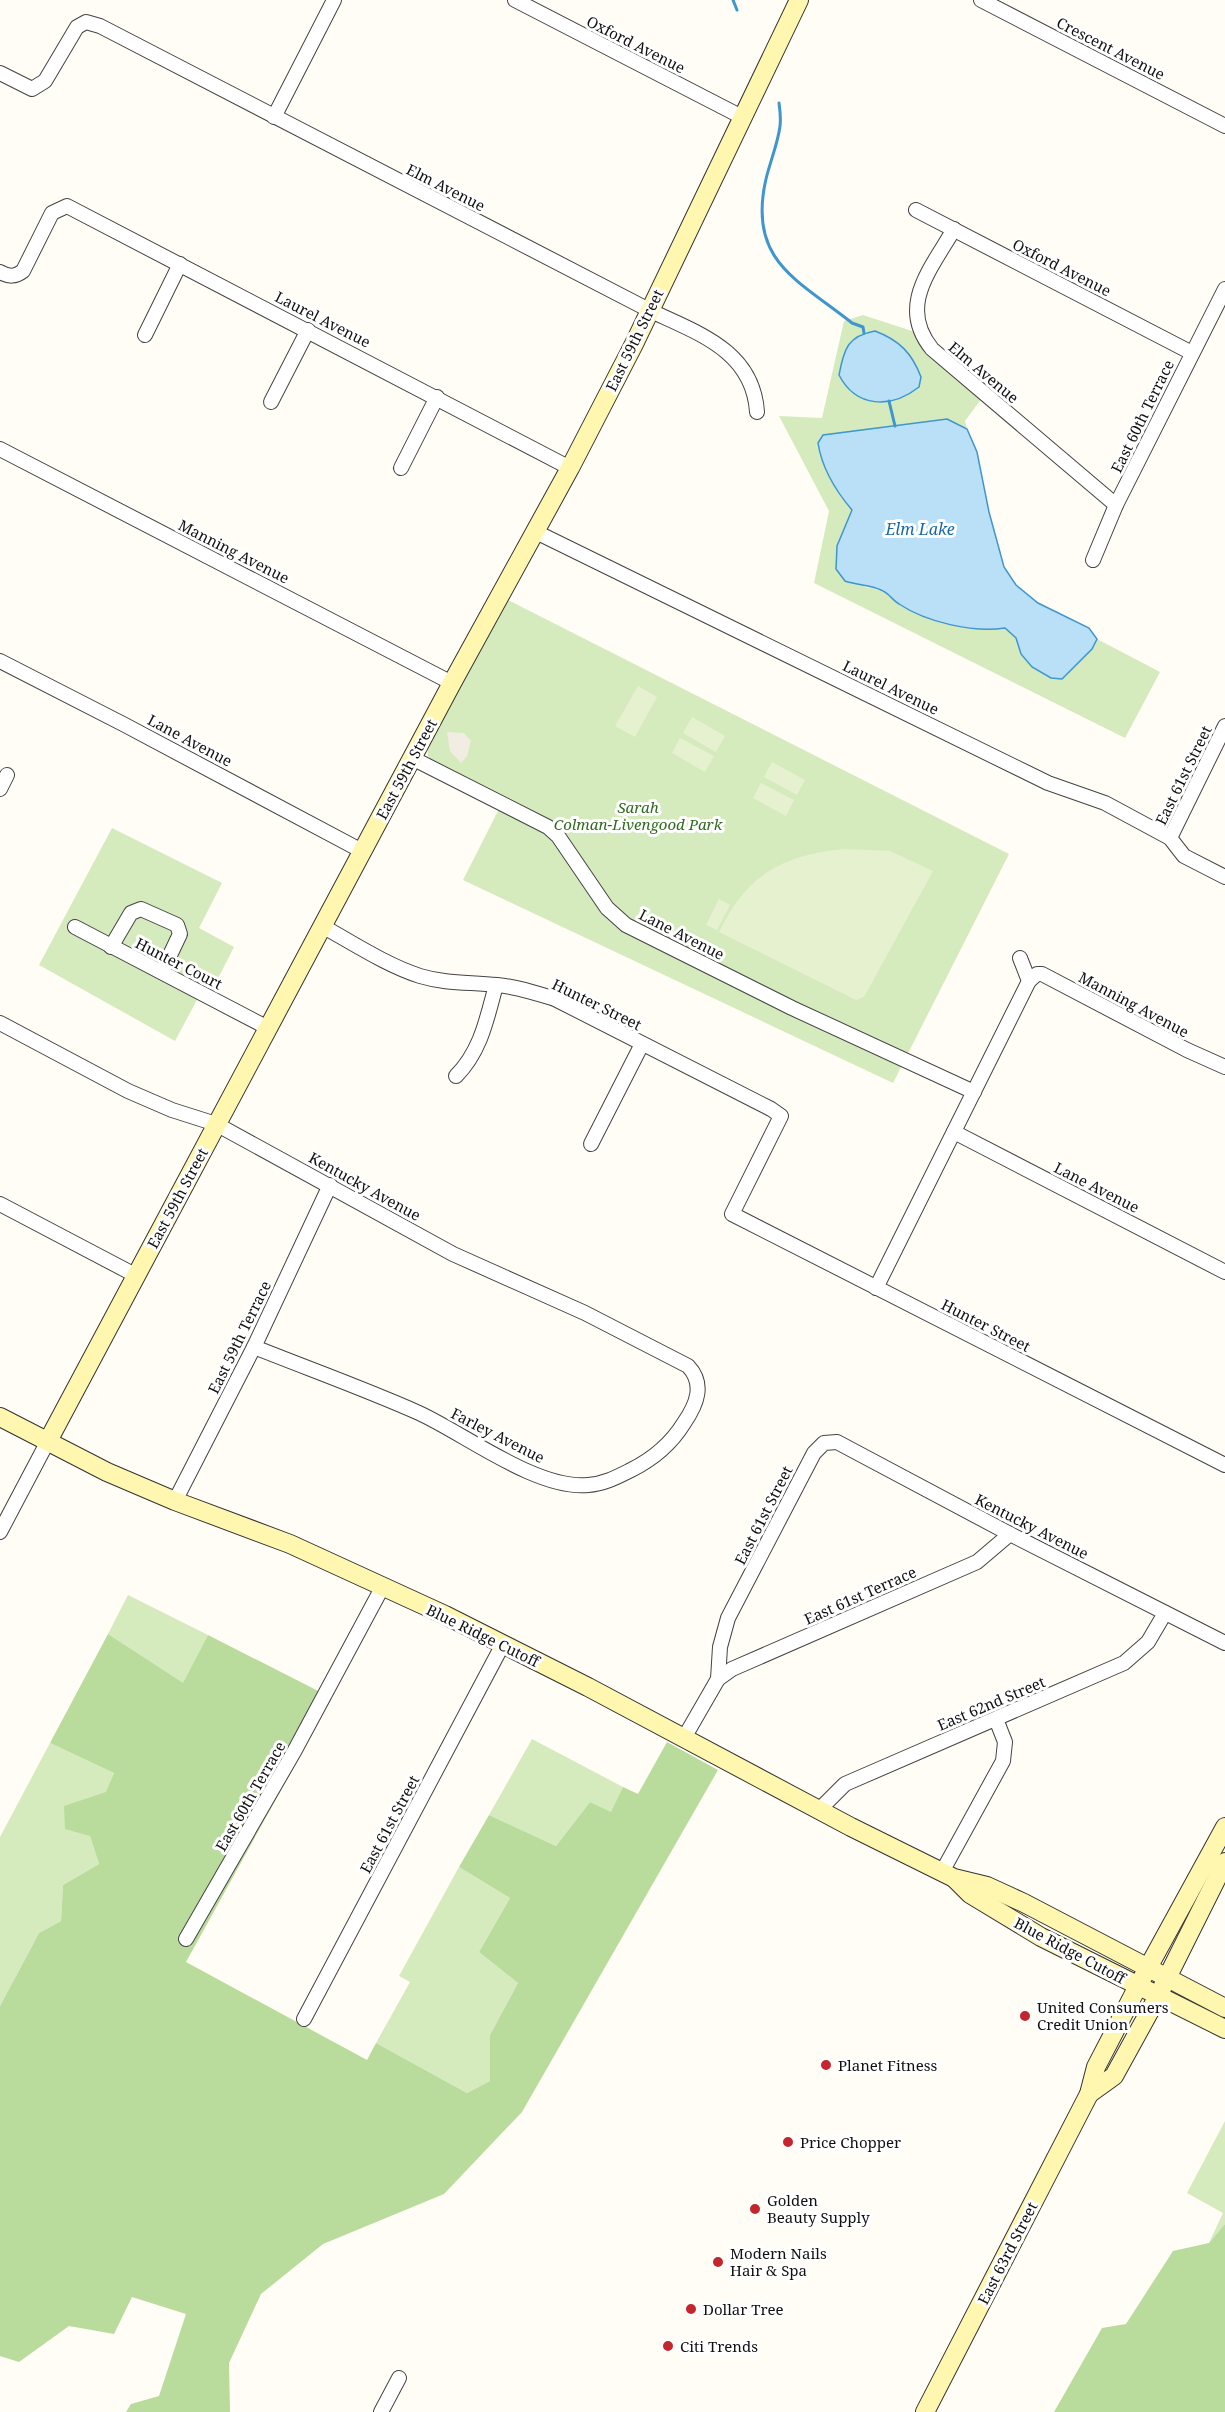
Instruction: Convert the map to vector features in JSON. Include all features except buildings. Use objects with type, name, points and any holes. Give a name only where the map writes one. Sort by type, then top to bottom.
[{"type":"main road","name":"East 59th Street","points":[[48,1441],[452,683],[570,468],[634,344],[799,0]]},
{"type":"main road","name":"Blue Ridge Cutoff","points":[[0,1417],[107,1472],[175,1501],[290,1544],[383,1586],[502,1644],[948,1875],[996,1890],[1225,2008]]},
{"type":"main road","name":"East 63rd Street","points":[[925,2412],[1089,2094],[1096,2067],[1225,1827]]},
{"type":"main road","name":"East 63rd Street","points":[[1089,2094],[1114,2076],[1158,1996],[1225,1862]]},
{"type":"main road","name":"Blue Ridge Cutoff","points":[[948,1875],[970,1894],[1041,1937],[1225,2029]]},
{"type":"street","points":[[274,117],[334,0]]},
{"type":"street","name":"Oxford Avenue","points":[[515,0],[742,117]]},
{"type":"street","name":"Crescent Avenue","points":[[981,0],[1225,126]]},
{"type":"street","name":"Elm Avenue","points":[[0,73],[32,89],[45,81],[77,27],[86,22],[100,26],[649,310],[712,340],[730,354],[750,377],[756,395],[757,412]]},
{"type":"street","name":"Laurel Avenue","points":[[6,274],[23,271],[52,213],[67,206],[570,468]]},
{"type":"street","name":"Oxford Avenue","points":[[916,210],[1192,353]]},
{"type":"street","name":"Elm Avenue","points":[[954,229],[922,284],[917,297],[917,321],[923,339],[1116,506]]},
{"type":"street","points":[[145,335],[180,264]]},
{"type":"street","name":"East 60th Terrace","points":[[1093,560],[1116,506],[1225,289]]},
{"type":"street","points":[[272,402],[308,330]]},
{"type":"street","points":[[401,468],[437,397]]},
{"type":"street","name":"Manning Avenue","points":[[0,448],[452,683]]},
{"type":"street","name":"Laurel Avenue","points":[[536,532],[1048,783],[1105,803],[1170,838],[1184,856],[1225,877]]},
{"type":"street","name":"Lane Avenue","points":[[0,661],[126,725],[362,851]]},
{"type":"street","name":"East 61st Street","points":[[1170,838],[1225,726]]},
{"type":"street","name":"Lane Avenue","points":[[412,758],[548,826],[558,836],[607,908],[626,925],[792,1008],[974,1092]]},
{"type":"street","points":[[0,789],[7,775]]},
{"type":"street","points":[[111,947],[131,913],[141,909],[177,925],[180,934],[162,972]]},
{"type":"street","name":"Hunter Street","points":[[322,926],[393,965],[420,976],[456,984],[496,985],[524,989],[555,999],[781,1116],[732,1214],[1225,1465]]},
{"type":"street","name":"Hunter Court","points":[[75,927],[268,1028]]},
{"type":"street","points":[[876,1288],[1029,981],[1020,958]]},
{"type":"street","name":"Manning Avenue","points":[[1029,981],[1037,974],[1042,974],[1187,1050],[1225,1067]]},
{"type":"street","points":[[456,1076],[467,1065],[478,1047],[496,985]]},
{"type":"street","name":"Kentucky Avenue","points":[[0,1023],[128,1090],[172,1110],[216,1124],[453,1254],[585,1313],[688,1366],[694,1372],[698,1392]]},
{"type":"street","points":[[591,1144],[642,1044]]},
{"type":"street","name":"Lane Avenue","points":[[954,1132],[1225,1272]]},
{"type":"street","name":"East 59th Terrace","points":[[175,1501],[254,1347],[330,1185]]},
{"type":"street","points":[[0,1204],[135,1275]]},
{"type":"street","name":"Farley Avenue","points":[[254,1347],[420,1414],[527,1471],[569,1485],[588,1485],[607,1481],[647,1462],[675,1438],[691,1412],[698,1392]]},
{"type":"street","name":"East 59th Street","points":[[0,1532],[48,1441]]},
{"type":"street","name":"Kentucky Avenue","points":[[824,1443],[837,1442],[1010,1534],[1225,1643]]},
{"type":"street","name":"East 61st Street","points":[[684,1738],[718,1678],[720,1647],[728,1618],[814,1453],[824,1443]]},
{"type":"street","name":"East 61st Terrace","points":[[718,1678],[732,1669],[977,1562],[1010,1534]]},
{"type":"street","name":"East 60th Terrace","points":[[186,1939],[296,1750],[383,1586]]},
{"type":"street","name":"East 62nd Street","points":[[819,1810],[845,1784],[1124,1663],[1148,1642],[1165,1613]]},
{"type":"street","name":"East 61st Street","points":[[304,2019],[502,1644]]},
{"type":"street","points":[[948,1875],[1003,1761],[1005,1742],[996,1719]]},
{"type":"street","points":[[381,2412],[399,2378]]},
{"type":"green space","points":[[863,315],[915,332],[935,361],[982,398],[965,421],[967,429],[947,419],[841,497],[853,510],[837,546],[865,587],[880,590],[919,615],[965,626],[1005,628],[1016,638],[1021,654],[1092,649],[1097,639],[1160,672],[1125,738],[814,583],[829,511],[779,416],[822,418],[844,321]]},
{"type":"green space","name":"Sarah Colman-Livengood Park","points":[[508,600],[1009,854],[893,1083],[463,880],[499,809],[433,762],[428,756],[427,749]]},
{"type":"green space","points":[[638,686],[657,697],[635,737],[615,726]]},
{"type":"green space","points":[[692,717],[725,736],[716,752],[683,733]]},
{"type":"green space","points":[[680,738],[714,756],[705,772],[672,753]]},
{"type":"green space","points":[[772,762],[805,780],[797,795],[764,777]]},
{"type":"green space","points":[[761,783],[794,800],[786,816],[753,798]]},
{"type":"green space","points":[[112,828],[222,883],[199,928],[234,947],[211,992],[198,998],[175,1041],[39,965]]},
{"type":"green space","points":[[845,849],[890,851],[933,871],[864,997],[856,1000],[719,932],[742,895],[769,871],[803,856]]},
{"type":"green space","points":[[719,899],[730,905],[717,930],[706,925]]},
{"type":"green space","points":[[128,1595],[208,1635],[183,1684],[108,1634]]},
{"type":"green space","points":[[108,1634],[183,1683],[208,1635],[332,1698],[186,1962],[367,2060],[376,2043],[467,2093],[490,2081],[490,2035],[518,1983],[479,1952],[510,1898],[459,1867],[489,1815],[556,1846],[590,1802],[611,1812],[623,1787],[638,1794],[667,1742],[718,1770],[522,2112],[444,2194],[323,2244],[261,2294],[229,2363],[230,2412],[126,2412],[131,2404],[159,2396],[186,2314],[132,2297],[114,2334],[69,2326],[19,2362],[0,2356],[0,2006],[39,1933],[61,1921],[63,1885],[99,1864],[90,1836],[65,1829],[64,1806],[106,1792],[114,1773],[50,1743]]},
{"type":"green space","points":[[532,1739],[623,1787],[612,1813],[590,1802],[556,1846],[489,1815]]},
{"type":"green space","points":[[50,1743],[114,1773],[90,1836],[99,1864],[63,1885],[61,1921],[39,1933],[0,2006],[0,1837]]},
{"type":"green space","points":[[459,1867],[510,1898],[479,1952],[518,1983],[490,2035],[490,2081],[467,2093],[376,2043],[410,1982],[399,1976]]},
{"type":"green space","points":[[1225,2121],[1225,2224],[1209,2243],[1223,2213],[1187,2193]]},
{"type":"green space","points":[[1225,2224],[1225,2412],[1054,2412],[1102,2328],[1126,2324],[1173,2251],[1209,2243]]},
{"type":"shaded area","points":[[447,732],[464,733],[471,741],[467,756],[461,763],[450,751]]},
{"type":"water","points":[[875,331],[904,348],[921,377],[919,387],[897,399],[886,402],[875,402],[855,394],[839,375],[845,351],[853,340]]},
{"type":"water","name":"Elm Lake","points":[[947,419],[967,429],[977,452],[989,512],[1004,567],[1016,585],[1038,603],[1089,628],[1097,639],[1092,649],[1062,679],[1051,678],[1032,667],[1021,654],[1016,638],[1005,628],[979,629],[936,621],[910,610],[881,590],[845,581],[836,569],[837,546],[852,510],[840,495],[826,470],[818,443],[823,435]]},
{"type":"waterway","points":[[733,0],[737,10]]},
{"type":"waterway","points":[[779,103],[779,132],[766,179],[762,207],[764,230],[771,249],[782,266],[796,280],[852,323],[863,327],[864,333]]},
{"type":"waterway","points":[[889,401],[895,426]]},
{"type":"place","name":"United Consumers Credit Union","points":[[1025,2016]]},
{"type":"place","name":"Planet Fitness","points":[[826,2065]]},
{"type":"place","name":"Price Chopper","points":[[788,2142]]},
{"type":"place","name":"Golden Beauty Supply","points":[[755,2209]]},
{"type":"place","name":"Modern Nails Hair & Spa","points":[[718,2262]]},
{"type":"place","name":"Dollar Tree","points":[[691,2309]]},
{"type":"place","name":"Citi Trends","points":[[668,2346]]}]
